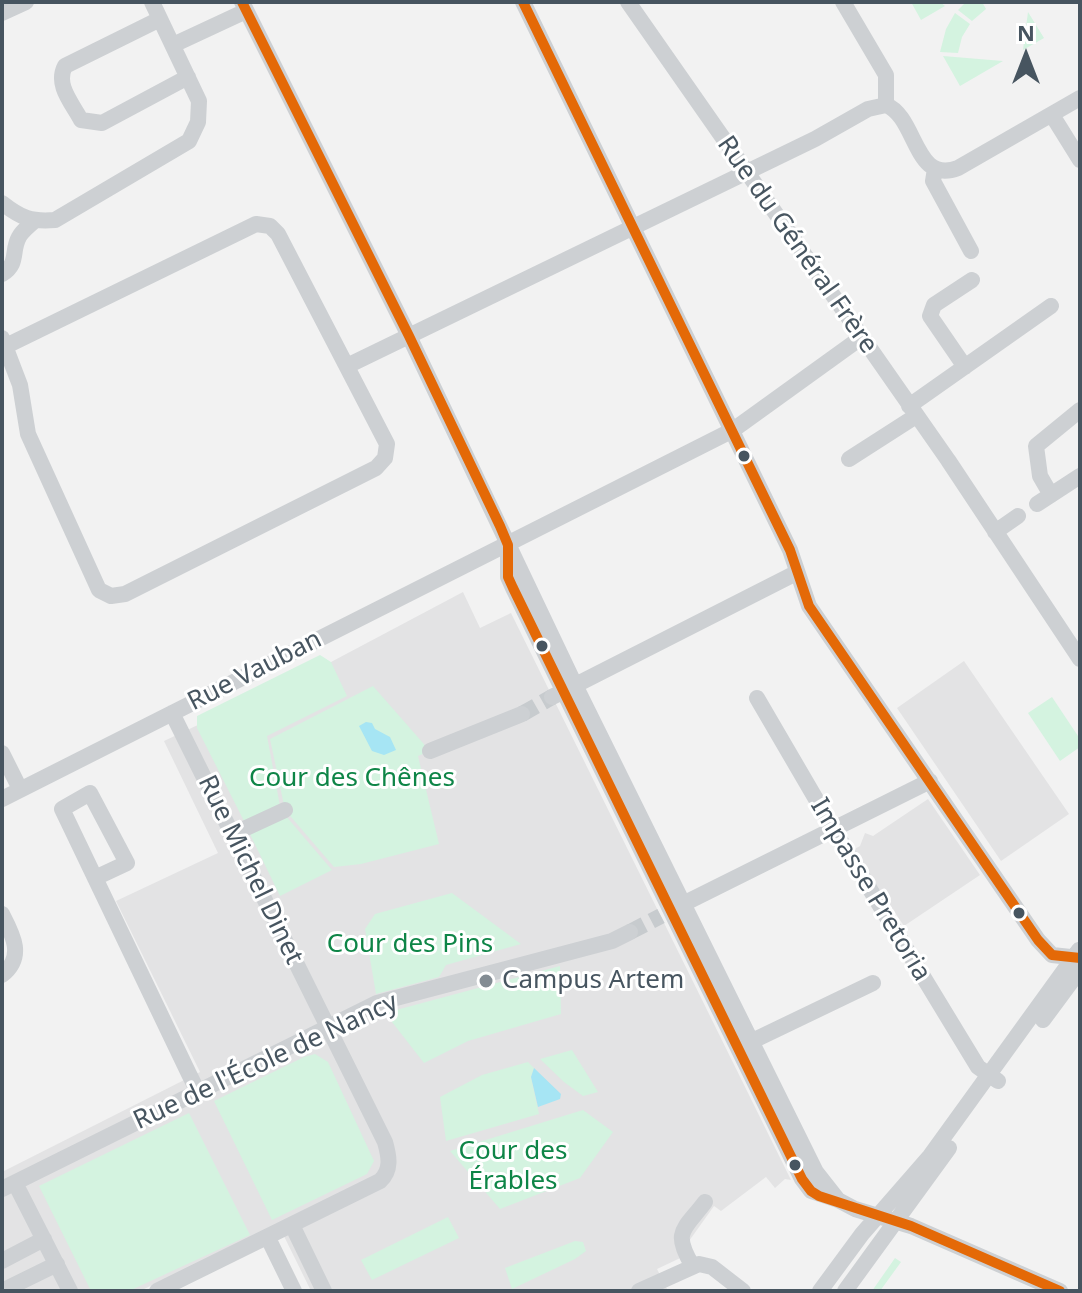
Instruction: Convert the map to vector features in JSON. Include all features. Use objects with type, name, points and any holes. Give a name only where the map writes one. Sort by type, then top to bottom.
[{"type":"street","points":[[2,13],[26,2]]},
{"type":"street","points":[[2,203],[14,213],[34,221],[55,220],[189,141],[198,122],[199,101],[152,2]]},
{"type":"street","points":[[523,2],[790,550],[809,606],[1038,940],[1052,955],[1079,958],[845,1291]]},
{"type":"street","name":"Rue du Général Frère","points":[[628,2],[966,488],[1080,659]]},
{"type":"street","points":[[843,2],[886,75],[886,105]]},
{"type":"street","points":[[173,45],[244,6],[409,336],[508,545],[563,691],[740,1047],[816,1172],[838,1200],[896,1221],[1060,1291]]},
{"type":"street","points":[[160,19],[65,66],[61,74],[62,85],[81,120],[102,123],[188,77]]},
{"type":"street","points":[[347,366],[747,172],[868,109],[886,105],[898,112],[926,162],[941,170],[958,168],[1080,98]]},
{"type":"street","points":[[1052,115],[1080,160]]},
{"type":"street","points":[[941,170],[933,181],[971,251]]},
{"type":"street","points":[[2,274],[10,270],[17,241],[34,221]]},
{"type":"street","points":[[256,224],[270,226],[278,234],[387,444],[385,458],[376,468],[125,594],[111,596],[99,590],[28,434],[20,385],[4,342],[256,224]]},
{"type":"street","points":[[965,367],[930,316],[934,305],[972,280]]},
{"type":"street","points":[[849,459],[965,367],[1051,306]]},
{"type":"street","name":"Rue Vauban","points":[[2,799],[733,430],[862,337]]},
{"type":"street","points":[[1080,410],[1036,446],[1044,500],[1080,476]]},
{"type":"street","points":[[995,532],[1018,516]]},
{"type":"street","points":[[563,691],[796,573]]},
{"type":"street","name":"Impasse Pretoria","points":[[757,698],[978,1067],[994,1078]]},
{"type":"street","name":"Rue Michel Dinet","points":[[172,713],[390,1157],[388,1170],[380,1181],[292,1225]]},
{"type":"street","points":[[430,751],[522,714]]},
{"type":"street","points":[[2,753],[20,789]]},
{"type":"street","points":[[672,910],[930,781]]},
{"type":"street","points":[[95,878],[127,863],[90,793],[62,809],[95,878],[198,1092]]},
{"type":"street","points":[[233,834],[285,810]]},
{"type":"street","points":[[2,914],[13,935],[16,954],[12,966],[2,975]]},
{"type":"street","name":"Rue de l'École de Nancy","points":[[8,1186],[377,1003],[612,941],[630,932]]},
{"type":"street","points":[[448,984],[454,973],[513,956]]},
{"type":"street","points":[[740,1047],[873,983]]},
{"type":"street","points":[[820,1291],[862,1234],[994,1078]]},
{"type":"street","points":[[8,1186],[44,1239],[70,1291]]},
{"type":"street","points":[[692,1265],[680,1241],[705,1202]]},
{"type":"street","points":[[157,1291],[292,1225],[324,1291]]},
{"type":"street","points":[[268,1238],[294,1291]]},
{"type":"street","points":[[2,1261],[44,1239]]},
{"type":"street","points":[[2,1291],[57,1264]]},
{"type":"street","points":[[639,1291],[692,1265],[706,1264],[743,1291]]},
{"type":"shaded area","name":"Campus Artem","points":[[463,592],[480,628],[511,613],[791,1180],[785,1179],[775,1188],[766,1177],[721,1211],[714,1206],[689,1241],[693,1252],[657,1269],[668,1291],[311,1291],[278,1224],[140,1291],[2,1291],[2,1172],[200,1072],[116,901],[218,853],[164,741],[331,662]]},
{"type":"shaded area","points":[[964,661],[1069,814],[1001,861],[897,708]]},
{"type":"shaded area","points":[[928,799],[980,875],[904,926],[853,850],[860,846],[865,833],[873,836]]},
{"type":"green space","points":[[911,2],[940,2],[945,6],[921,20]]},
{"type":"green space","points":[[966,2],[982,2],[986,9],[972,21],[958,10]]},
{"type":"green space","points":[[1028,12],[1044,38],[1023,50]]},
{"type":"green space","points":[[955,13],[970,24],[962,37],[958,53],[940,52],[946,29]]},
{"type":"green space","points":[[943,56],[1003,61],[960,86]]},
{"type":"green space","points":[[320,655],[331,662],[347,696],[267,736],[280,806],[245,823],[197,728],[197,716]]},
{"type":"green space","name":"Cour des Chênes","points":[[373,686],[430,751],[418,756],[439,844],[361,864],[334,867],[285,810],[270,739]]},
{"type":"green space","points":[[1052,697],[1080,739],[1080,747],[1060,761],[1028,713]]},
{"type":"green space","points":[[285,815],[332,870],[280,896],[249,832]]},
{"type":"green space","name":"Cour des Pins","points":[[452,893],[521,944],[446,965],[439,977],[376,994],[365,929],[375,914]]},
{"type":"green space","points":[[560,966],[561,1014],[468,1041],[424,1063],[385,1013]]},
{"type":"green space","points":[[572,1050],[598,1092],[583,1096],[540,1059]]},
{"type":"green space","points":[[315,1054],[328,1062],[374,1161],[367,1174],[272,1220],[214,1101]]},
{"type":"green space","points":[[528,1062],[534,1068],[531,1077],[539,1114],[446,1141],[440,1097],[482,1075]]},
{"type":"green space","name":"Cour des Érables","points":[[583,1110],[613,1132],[580,1178],[500,1209],[450,1151]]},
{"type":"green space","points":[[189,1113],[250,1235],[129,1291],[91,1291],[39,1186]]},
{"type":"green space","points":[[448,1217],[459,1238],[372,1280],[361,1260]]},
{"type":"green space","points":[[575,1241],[583,1242],[586,1251],[512,1289],[505,1268]]},
{"type":"green space","points":[[895,1258],[901,1262],[880,1291],[872,1291]]},
{"type":"water","points":[[366,722],[390,737],[396,750],[384,755],[372,751],[359,726]]},
{"type":"water","points":[[534,1068],[561,1094],[560,1099],[538,1107],[531,1077]]},
{"type":"tunnel","points":[[522,714],[552,697]]},
{"type":"tunnel","points":[[630,932],[661,916]]},
{"type":"transit line","points":[[242,2],[500,526],[508,545],[508,577],[513,588],[802,1179],[819,1196],[911,1226],[1060,1291]]},
{"type":"transit line","points":[[523,2],[790,550],[809,606],[1038,940],[1052,955],[1080,958]]},
{"type":"place","name":"Campus Artem","points":[[486,981]]}]
